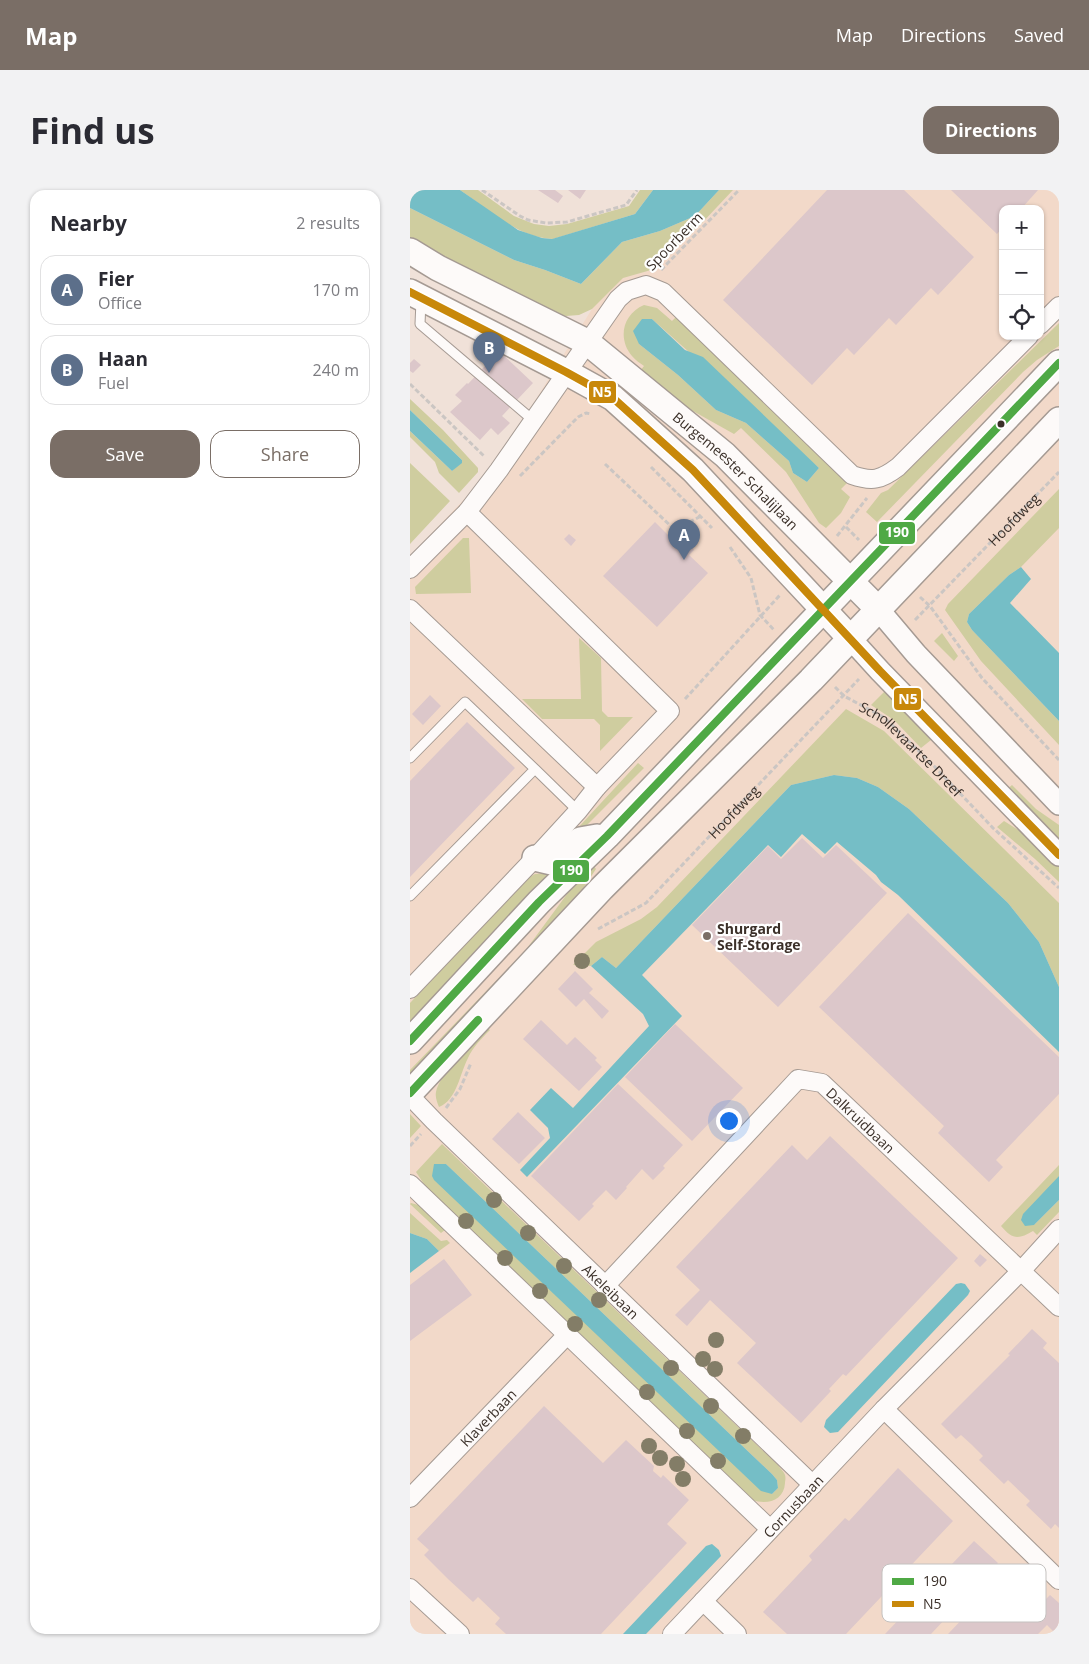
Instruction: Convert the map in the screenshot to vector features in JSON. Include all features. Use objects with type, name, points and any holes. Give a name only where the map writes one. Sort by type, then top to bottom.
[{"type":"main road","name":"Burgemeester Schalijlaan","points":[[410,251],[438,268],[587,342],[725,454],[878,609]]},
{"type":"main road","name":"Burgemeester Schalijlaan","points":[[415,294],[613,398],[694,470],[850,638]]},
{"type":"main road","points":[[410,1041],[539,902],[607,836],[1059,363]]},
{"type":"main road","points":[[410,1094],[602,888],[818,672],[1059,420]]},
{"type":"main road","points":[[536,858],[552,862],[580,840],[607,836]]},
{"type":"street","points":[[410,569],[467,512],[534,421],[618,299],[627,291],[646,285],[663,292],[852,475],[863,479],[886,477],[898,467],[1025,340]]},
{"type":"street","points":[[1044,321],[1059,306]]},
{"type":"street","points":[[410,989],[536,858],[597,787],[670,711],[467,512]]},
{"type":"street","points":[[410,609],[597,787]]},
{"type":"street","points":[[878,609],[916,654],[1059,804]]},
{"type":"street","name":"Schollevaartse Dreef","points":[[850,638],[1059,855]]},
{"type":"street","name":"Dalkruidbaan","points":[[605,1286],[798,1079],[822,1083],[1059,1308]]},
{"type":"street","name":"Akeleibaan","points":[[410,1094],[434,1121],[813,1485]]},
{"type":"street","points":[[410,1184],[566,1336],[770,1529]]},
{"type":"street","name":"Cornusbaan","points":[[672,1634],[770,1529],[1059,1229]]},
{"type":"street","name":"Klaverbaan","points":[[410,1498],[566,1336]]},
{"type":"street","points":[[884,1410],[1043,1564]]},
{"type":"street","points":[[1046,1567],[1059,1580]]},
{"type":"street","points":[[410,1588],[460,1634]]},
{"type":"street","points":[[702,1601],[737,1634]]},
{"type":"lane","points":[[415,294],[420,324],[534,421]]},
{"type":"lane","points":[[410,758],[465,702],[578,811]]},
{"type":"lane","points":[[410,896],[535,769]]},
{"type":"path","points":[[482,190],[520,216],[528,220],[546,223],[567,222],[626,205],[637,190]]},
{"type":"path","name":"Spoorberm","points":[[646,285],[739,190]]},
{"type":"path","points":[[410,384],[499,470],[516,481],[578,417],[586,413],[595,414]]},
{"type":"path","points":[[648,463],[718,534]]},
{"type":"path","points":[[605,464],[675,530],[701,516]]},
{"type":"path","name":"Hoofdweg","points":[[900,635],[1059,472]]},
{"type":"path","points":[[821,552],[846,527],[866,501],[875,479]]},
{"type":"path","points":[[730,546],[751,578],[760,616],[790,645]]},
{"type":"path","points":[[670,711],[685,698],[796,579]]},
{"type":"path","points":[[930,606],[982,678],[1059,760]]},
{"type":"path","name":"Hoofdweg","points":[[589,933],[646,902],[873,664]]},
{"type":"path","name":"Schollevaartse Dreef","points":[[818,672],[844,696],[885,718],[934,766],[992,828],[1059,888]]},
{"type":"path","points":[[410,1146],[449,1106],[460,1089],[471,1063]]},
{"type":"shaded area","points":[[460,190],[478,190],[514,216],[534,224],[549,226],[567,224],[629,206],[640,190],[653,190],[635,214],[553,239],[528,234],[516,228]]},
{"type":"shaded area","points":[[696,190],[1059,190],[1059,1634],[410,1634],[410,556],[492,470],[605,288]]},
{"type":"shaded area","points":[[719,190],[733,190],[701,224],[651,270],[623,278],[592,309],[579,315],[551,314],[410,244],[410,208],[514,260],[581,284],[622,242],[660,231],[695,216]]},
{"type":"shaded area","points":[[644,305],[657,308],[672,321],[676,317],[847,483],[841,489],[850,497],[841,513],[826,528],[819,523],[786,472],[741,428],[734,434],[684,406],[640,371],[644,366],[627,349],[624,334],[627,320],[637,309]],"holes":[[[652,319],[819,468],[807,482],[793,473],[789,461],[746,423],[716,410],[678,375],[639,344]]]},
{"type":"shaded area","points":[[1059,323],[1059,346],[1037,360],[1023,372],[877,522],[866,512],[881,493],[888,490],[1042,340],[1044,340],[1044,338]]},
{"type":"shaded area","points":[[410,399],[443,430],[478,468],[478,472],[459,493],[439,473],[435,462],[410,437],[410,431],[452,471],[462,460],[410,410]]},
{"type":"shaded area","points":[[410,463],[450,501],[410,544]]},
{"type":"shaded area","points":[[1059,489],[1059,528],[1021,567],[1009,575],[969,614],[967,622],[972,630],[1059,721],[1059,745],[981,661],[945,610],[948,604]]},
{"type":"shaded area","points":[[463,538],[469,538],[471,593],[416,594],[415,587]]},
{"type":"shaded area","points":[[942,633],[958,656],[954,661],[934,641]]},
{"type":"shaded area","points":[[579,638],[601,658],[602,711],[608,717],[633,717],[600,751],[600,725],[594,719],[542,719],[522,699],[581,699]]},
{"type":"shaded area","points":[[888,688],[931,740],[921,748],[894,720],[871,705]]},
{"type":"shaded area","points":[[846,709],[884,731],[1059,903],[1059,987],[1039,942],[1008,903],[909,809],[878,787],[857,778],[834,775],[791,785],[616,968],[602,957],[591,966],[573,965],[596,942],[641,919],[657,907]]},
{"type":"shaded area","points":[[638,763],[644,768],[566,846],[563,844]]},
{"type":"shaded area","points":[[1012,785],[1036,809],[1059,825],[1059,842],[1005,791]]},
{"type":"shaded area","points":[[1004,821],[1034,840],[1059,863],[1059,882],[997,827]]},
{"type":"shaded area","points":[[593,865],[596,869],[574,902],[410,1080],[410,1070],[525,951],[570,890]]},
{"type":"shaded area","points":[[552,873],[410,1025],[410,1003],[530,877],[535,874]]},
{"type":"shaded area","points":[[487,1028],[490,1030],[477,1043],[470,1054],[454,1092],[445,1104],[439,1107],[436,1092],[443,1076]]},
{"type":"shaded area","points":[[410,1114],[421,1126],[410,1138]]},
{"type":"shaded area","points":[[442,1144],[778,1465],[785,1476],[782,1494],[769,1502],[752,1500],[434,1199],[416,1172]],"holes":[[[440,1164],[446,1164],[772,1474],[777,1480],[778,1488],[772,1494]]]},
{"type":"shaded area","points":[[1059,1165],[1059,1176],[1034,1225],[1059,1200],[1059,1212],[1037,1235],[1033,1231],[1019,1237],[1009,1234],[1001,1226]]},
{"type":"shaded area","points":[[411,1203],[422,1206],[445,1230],[441,1233]]},
{"type":"shaded area","points":[[410,1213],[441,1241],[447,1240],[450,1243],[439,1251],[427,1239],[410,1233]]},
{"type":"water","points":[[410,190],[460,190],[518,230],[542,238],[552,239],[635,214],[653,190],[719,190],[695,216],[660,231],[622,242],[581,284],[514,260],[410,208]]},
{"type":"water","points":[[642,319],[652,319],[685,350],[703,357],[819,468],[807,482],[793,473],[789,461],[746,423],[716,410],[678,375],[639,344],[633,331]]},
{"type":"water","points":[[410,410],[462,460],[462,463],[452,471],[410,431]]},
{"type":"water","points":[[1021,567],[1031,579],[1010,603],[1059,653],[1059,721],[972,630],[967,622],[969,614],[1009,575]]},
{"type":"water","points":[[834,775],[857,778],[878,787],[909,809],[1008,903],[1039,942],[1059,987],[1059,1052],[898,895],[881,882],[876,875],[837,842],[825,854],[802,834],[781,857],[768,845],[642,975],[682,1016],[527,1177],[520,1170],[550,1138],[548,1128],[530,1110],[551,1088],[573,1108],[649,1026],[643,1014],[591,966],[602,957],[616,968],[791,785]]},
{"type":"water","points":[[434,1164],[446,1164],[772,1474],[777,1480],[778,1488],[772,1494],[761,1491],[434,1180],[432,1176]]},
{"type":"water","points":[[1059,1176],[1059,1200],[1034,1225],[1025,1226],[1021,1220],[1023,1214]]},
{"type":"water","points":[[410,1233],[427,1239],[439,1251],[410,1273]]},
{"type":"water","points":[[956,1284],[965,1284],[970,1291],[968,1295],[838,1432],[830,1433],[824,1427],[826,1420]]},
{"type":"water","points":[[712,1544],[719,1550],[721,1556],[646,1634],[623,1634],[706,1546]]},
{"type":"building","points":[[538,190],[555,190],[563,196],[558,203]]},
{"type":"building","points":[[568,190],[586,190],[580,199]]},
{"type":"building","points":[[827,190],[904,190],[974,257],[938,295],[931,288],[896,325],[889,318],[854,355],[847,348],[812,385],[723,300]]},
{"type":"building","points":[[951,190],[1038,190],[1025,205],[999,205],[999,232],[997,234]]},
{"type":"building","points":[[499,351],[533,383],[502,416],[510,423],[498,435],[491,428],[480,440],[450,412],[462,401],[455,395]]},
{"type":"building","points":[[414,359],[421,365],[413,373],[410,371],[410,363]]},
{"type":"building","points":[[655,522],[673,540],[681,536],[694,550],[689,555],[708,573],[657,627],[603,576]]},
{"type":"building","points":[[569,534],[576,540],[571,546],[564,539]]},
{"type":"building","points":[[430,695],[441,706],[423,725],[412,714]]},
{"type":"building","points":[[467,722],[515,768],[410,877],[410,781]]},
{"type":"building","points":[[802,838],[823,858],[836,845],[887,893],[778,1007],[692,925],[768,846],[781,859]]},
{"type":"building","points":[[908,913],[1059,1057],[1059,1094],[996,1160],[1003,1167],[989,1182],[938,1133],[944,1126],[819,1007]]},
{"type":"building","points":[[575,971],[593,989],[589,993],[609,1011],[602,1019],[584,999],[576,1007],[558,989]]},
{"type":"building","points":[[541,1020],[567,1045],[575,1037],[597,1058],[595,1060],[602,1067],[579,1091],[523,1039]]},
{"type":"building","points":[[675,1024],[743,1088],[692,1141],[625,1077]]},
{"type":"building","points":[[618,1084],[683,1145],[663,1166],[665,1168],[653,1180],[642,1169],[616,1200],[606,1190],[579,1221],[531,1176]]},
{"type":"building","points":[[518,1112],[545,1138],[519,1164],[492,1139]]},
{"type":"building","points":[[830,1136],[958,1258],[846,1376],[843,1374],[829,1389],[831,1391],[801,1423],[737,1363],[756,1343],[710,1300],[687,1326],[675,1315],[700,1290],[676,1267],[792,1145],[807,1160]]},
{"type":"building","points":[[980,1254],[987,1260],[980,1267],[974,1261]]},
{"type":"building","points":[[444,1259],[472,1295],[410,1341],[410,1285]]},
{"type":"building","points":[[1032,1329],[1047,1343],[1043,1348],[1059,1363],[1059,1528],[1055,1524],[1051,1529],[1026,1505],[1030,1501],[1008,1480],[1004,1484],[979,1460],[983,1456],[972,1445],[961,1435],[956,1439],[941,1424],[1010,1355],[1008,1354]]},
{"type":"building","points":[[544,1406],[603,1463],[626,1440],[654,1466],[653,1471],[661,1478],[663,1475],[689,1500],[667,1524],[687,1543],[601,1634],[506,1634],[495,1624],[500,1618],[478,1597],[473,1602],[448,1579],[424,1555],[429,1550],[417,1539]]},
{"type":"building","points":[[898,1468],[953,1521],[912,1564],[882,1564],[882,1596],[846,1634],[787,1634],[763,1612],[812,1560],[809,1556],[845,1518],[849,1521]]},
{"type":"building","points":[[974,1541],[998,1563],[997,1564],[952,1564]]},
{"type":"building","points":[[1050,1595],[1059,1603],[1059,1634],[1056,1634],[1047,1625],[1038,1634],[948,1634],[959,1622],[1046,1622],[1046,1599]]},
{"type":"building","points":[[896,1622],[942,1622],[931,1634],[885,1634]]},
{"type":"transit line","name":"N5","points":[[410,292],[613,398],[693,470],[880,671],[1059,855]]},
{"type":"transit line","name":"190","points":[[410,1041],[539,902],[607,836],[1059,363]]},
{"type":"transit line","name":"190","points":[[410,1093],[478,1020]]},
{"type":"place","name":"Haan","points":[[489,373]]},
{"type":"place","name":"Fier","points":[[684,560]]},
{"type":"place","name":"Shurgard Self-Storage","points":[[707,936]]}]
